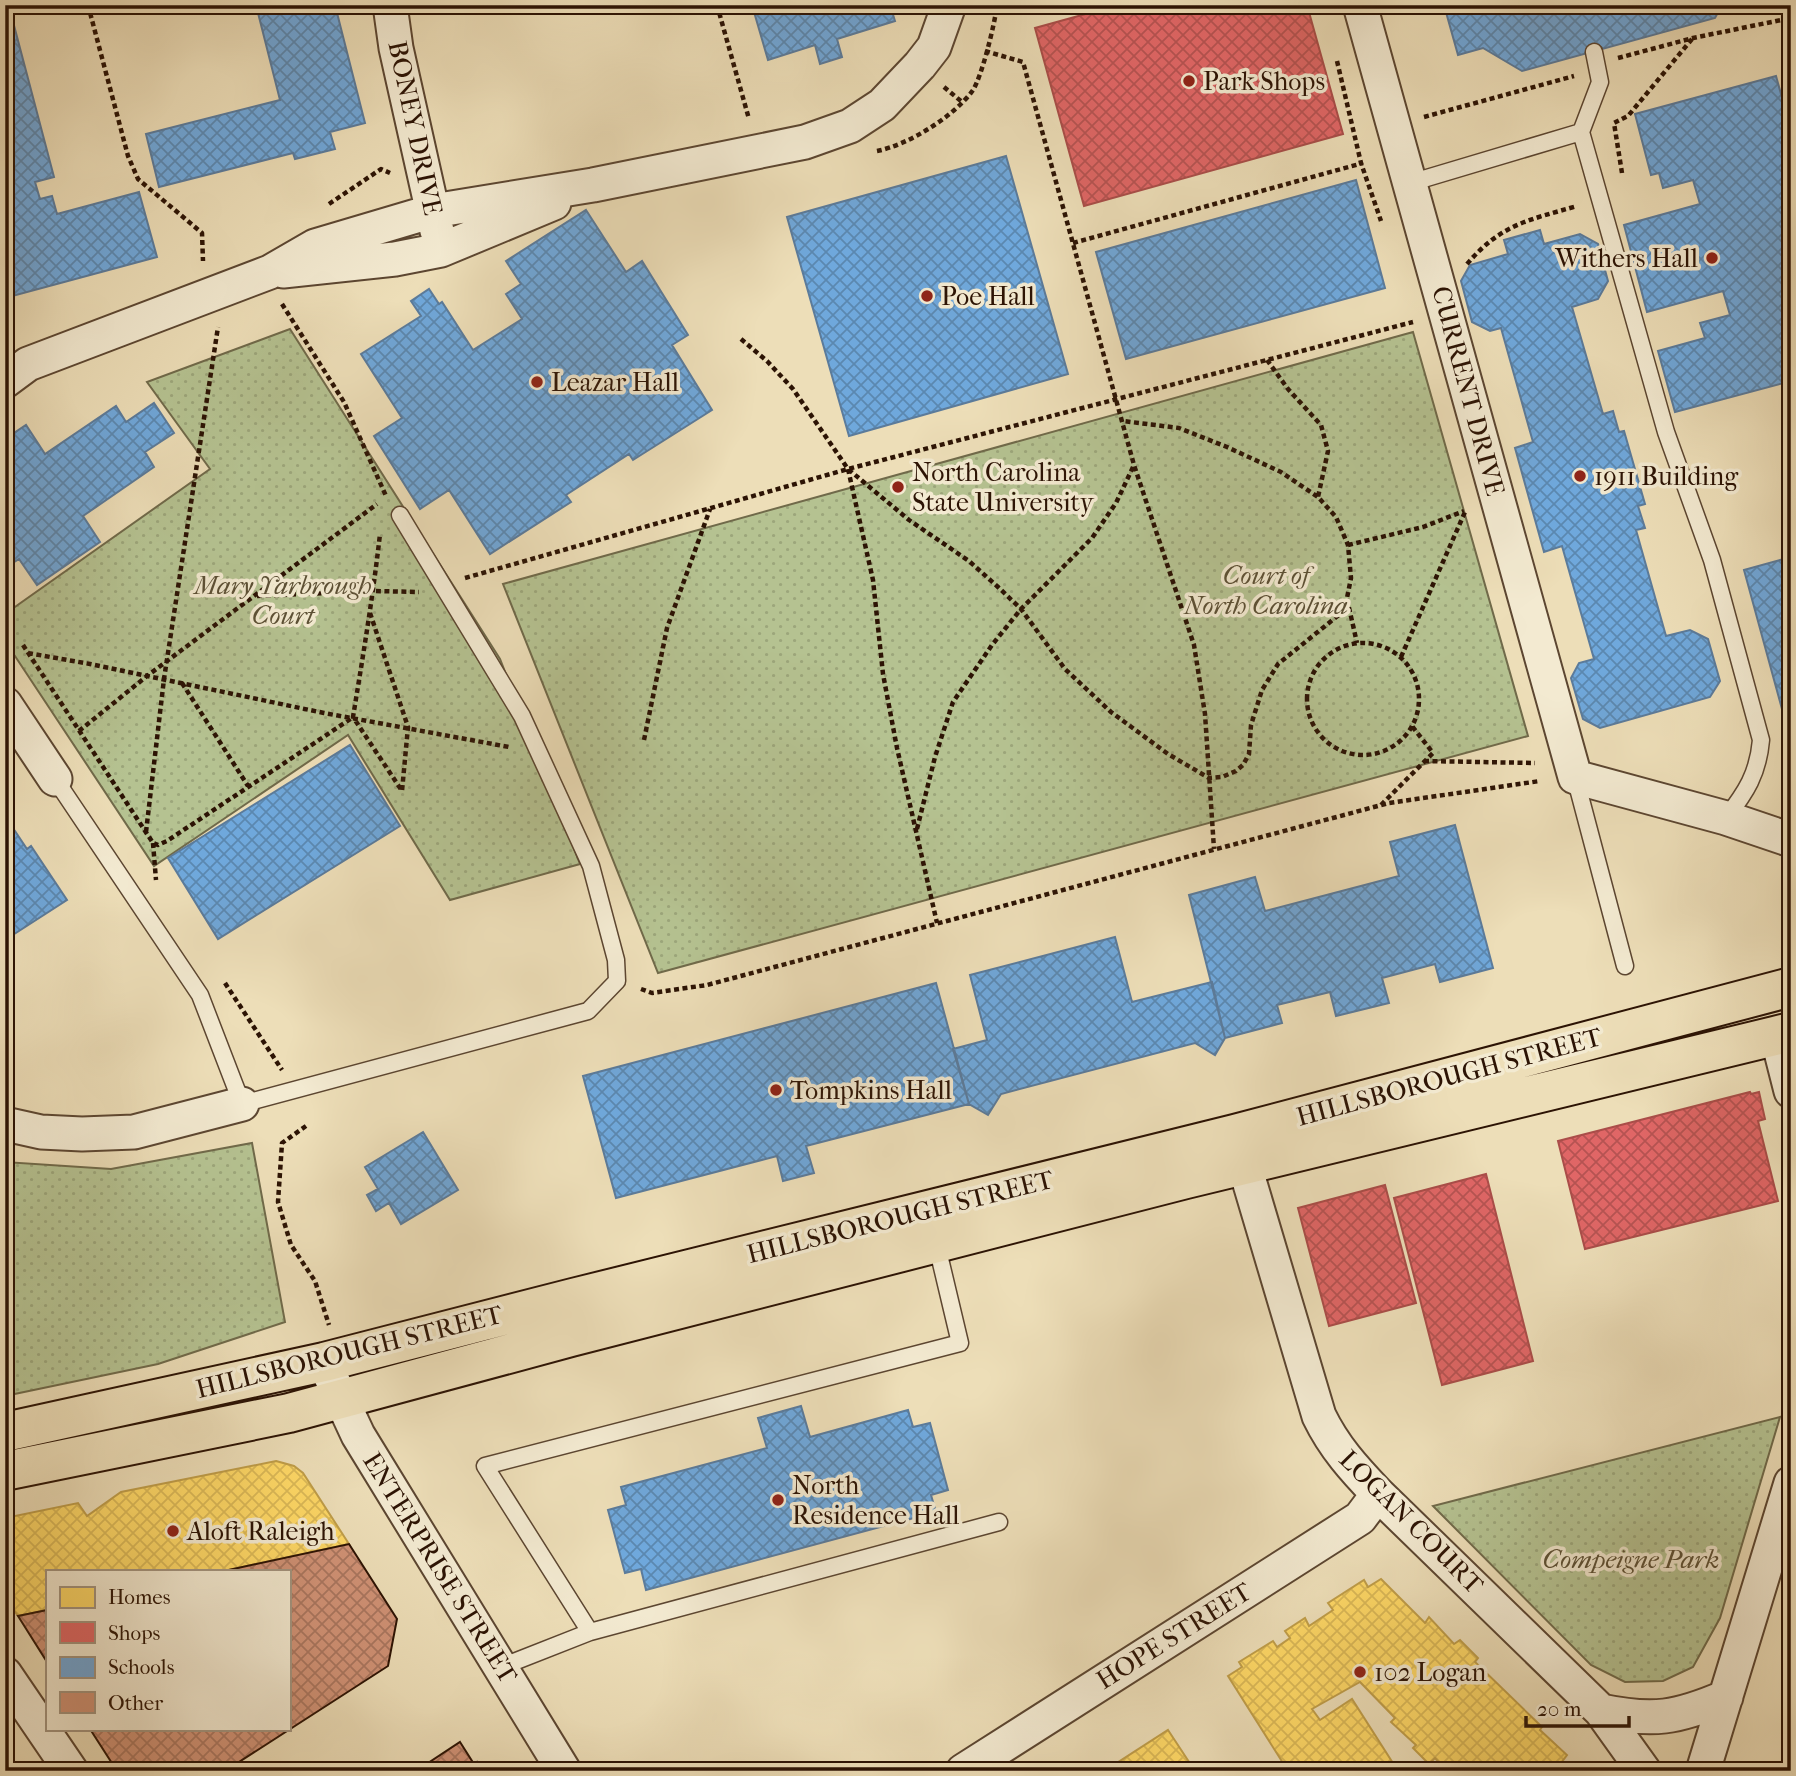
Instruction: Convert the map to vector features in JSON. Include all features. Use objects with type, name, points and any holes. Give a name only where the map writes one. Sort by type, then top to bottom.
[{"type":"main road","name":"HILLSBOROUGH STREET","points":[[5,1471],[201,1432],[342,1399],[936,1242],[1791,987]]},
{"type":"main road","name":"HILLSBOROUGH STREET","points":[[5,1432],[327,1346],[600,1291],[1784,1034]]},
{"type":"street","name":"BONEY DRIVE","points":[[390,5],[396,47],[441,250]]},
{"type":"street","points":[[274,286],[314,246],[433,211],[593,185],[805,142],[850,126],[882,105],[920,65],[934,47],[949,5]]},
{"type":"street","name":"CURRENT DRIVE","points":[[1360,5],[1575,777]]},
{"type":"street","points":[[13,370],[274,286],[441,250],[525,217],[593,185]]},
{"type":"street","points":[[5,704],[55,779]]},
{"type":"street","points":[[1575,777],[1726,818],[1791,840]]},
{"type":"street","points":[[1784,1034],[1791,1091]]},
{"type":"street","points":[[5,1124],[41,1132],[134,1132],[242,1104]]},
{"type":"street","name":"LOGAN COURT","points":[[1240,1150],[1319,1416],[1331,1440],[1346,1461],[1378,1494],[1601,1711],[1644,1771]]},
{"type":"street","name":"ENTERPRISE STREET","points":[[327,1346],[342,1399],[358,1436],[564,1771]]},
{"type":"street","points":[[1703,1771],[1791,1483]]},
{"type":"street","name":"HOPE STREET","points":[[963,1771],[1360,1518],[1378,1494]]},
{"type":"street","points":[[5,1674],[71,1771]]},
{"type":"street","points":[[1601,1711],[1648,1719],[1696,1710],[1726,1697]]},
{"type":"lane","points":[[1595,59],[1600,82],[1581,132],[1666,432],[1712,560],[1762,740],[1759,763],[1741,798],[1726,818]]},
{"type":"lane","points":[[1410,183],[1581,132]]},
{"type":"lane","points":[[55,779],[200,995],[242,1104],[588,1012],[617,981],[616,960],[591,866],[522,716],[400,515]]},
{"type":"lane","points":[[1575,777],[1625,966]]},
{"type":"lane","points":[[590,1632],[485,1466],[960,1343],[936,1242]]},
{"type":"lane","points":[[501,1667],[590,1632],[999,1522]]},
{"type":"path","points":[[88,5],[128,156],[138,179],[202,233],[204,268]]},
{"type":"path","points":[[718,5],[751,125]]},
{"type":"path","points":[[1423,117],[1569,78],[1595,59],[1791,18]]},
{"type":"path","points":[[1624,186],[1614,123],[1628,116],[1693,38]]},
{"type":"path","points":[[985,51],[1023,62],[1135,465],[1194,645],[1205,714],[1214,849]]},
{"type":"path","points":[[937,80],[962,102]]},
{"type":"path","points":[[1073,243],[1361,163]]},
{"type":"path","points":[[1463,268],[1488,241],[1513,225],[1585,204]]},
{"type":"path","points":[[274,286],[344,402],[387,496],[400,515],[381,527],[374,591],[370,614],[353,717],[402,791],[408,727],[370,614]]},
{"type":"path","points":[[146,832],[164,679],[219,320]]},
{"type":"path","points":[[456,581],[848,469],[1403,325]]},
{"type":"path","points":[[741,339],[767,360],[793,389],[848,469],[909,520],[969,561],[1021,609],[1065,669],[1111,712],[1168,754],[1209,778],[1222,777],[1236,771],[1249,754],[1251,725],[1262,690],[1278,664],[1340,614],[1351,578],[1348,545],[1336,517],[1318,497],[1281,472],[1179,428],[1123,421]]},
{"type":"path","points":[[1267,360],[1288,389],[1321,425],[1328,451],[1318,497]]},
{"type":"path","points":[[917,830],[935,757],[953,702],[992,645],[1021,609],[1092,538],[1116,503],[1135,465]]},
{"type":"path","points":[[848,469],[873,580],[883,674],[897,748],[937,923]]},
{"type":"path","points":[[79,731],[387,496]]},
{"type":"path","points":[[1348,545],[1423,527],[1499,501]]},
{"type":"path","points":[[644,740],[667,628],[711,508]]},
{"type":"path","points":[[1401,657],[1465,511]]},
{"type":"path","points":[[257,596],[408,592]]},
{"type":"path","points":[[1347,598],[1357,643]]},
{"type":"path","points":[[1357,643],[1373,643],[1388,648],[1401,657],[1412,672],[1418,690],[1418,709],[1412,726],[1400,741],[1383,751],[1365,755],[1345,752],[1328,744],[1315,730],[1308,712],[1306,693],[1312,675],[1323,659],[1338,648],[1357,643]]},
{"type":"path","points":[[23,645],[153,843],[158,845],[353,717]]},
{"type":"path","points":[[28,653],[510,747],[531,736]]},
{"type":"path","points":[[181,683],[248,786]]},
{"type":"path","points":[[1381,805],[1433,753],[1412,726]]},
{"type":"path","points":[[1424,761],[1542,763]]},
{"type":"path","points":[[617,981],[652,993],[707,985],[1381,805],[1575,777]]},
{"type":"path","points":[[306,1126],[282,1143],[278,1202],[291,1245],[315,1282],[327,1346]]},
{"type":"green space","name":"Mary Yarbrough Court","points":[[290,329],[500,659],[580,864],[450,900],[348,735],[154,866],[5,641],[5,614],[210,469],[147,382]]},
{"type":"green space","name":"Court of North Carolina","points":[[1413,332],[1528,736],[658,973],[503,584]]},
{"type":"green space","points":[[252,1143],[285,1322],[158,1364],[5,1396],[5,1162],[111,1169]]},
{"type":"green space","name":"Compeigne Park","points":[[1780,1417],[1720,1618],[1693,1667],[1663,1681],[1625,1682],[1591,1665],[1433,1506]]},
{"type":"building: Homes","name":"Aloft Raleigh","points":[[276,1461],[294,1466],[303,1473],[349,1544],[229,1570],[46,1570],[46,1610],[18,1616],[5,1598],[5,1518],[78,1503],[87,1516],[121,1492]]},
{"type":"building: Homes","name":"102 Logan","points":[[1381,1579],[1425,1623],[1429,1617],[1454,1644],[1460,1640],[1478,1658],[1475,1662],[1567,1755],[1561,1763],[1570,1771],[1442,1771],[1444,1768],[1435,1758],[1429,1764],[1413,1748],[1416,1745],[1391,1722],[1395,1718],[1360,1682],[1312,1709],[1320,1720],[1352,1699],[1398,1771],[1288,1771],[1228,1676],[1242,1667],[1239,1662],[1273,1641],[1277,1647],[1290,1638],[1285,1631],[1305,1618],[1309,1626],[1333,1610],[1328,1603],[1364,1580],[1368,1587]]},
{"type":"building: Homes","points":[[1168,1730],[1195,1771],[1106,1770]]},
{"type":"building: Shops","name":"Park Shops","points":[[1118,5],[1307,5],[1343,134],[1084,206],[1035,28]]},
{"type":"building: Shops","points":[[1750,1092],[1759,1092],[1765,1119],[1758,1121],[1778,1201],[1585,1249],[1558,1141]]},
{"type":"building: Shops","points":[[1486,1174],[1533,1361],[1442,1385],[1394,1198]]},
{"type":"building: Shops","points":[[1385,1185],[1416,1303],[1329,1326],[1298,1208]]},
{"type":"building: Schools","points":[[256,5],[335,5],[365,123],[330,132],[335,149],[295,159],[293,153],[159,187],[146,134],[280,100]]},
{"type":"building: Schools","points":[[752,5],[890,5],[895,21],[837,39],[842,57],[820,64],[815,45],[768,60]]},
{"type":"building: Schools","points":[[1444,5],[1722,5],[1715,18],[1522,71],[1483,48],[1458,55]]},
{"type":"building: Schools","points":[[11,14],[54,177],[35,182],[40,199],[52,196],[57,214],[139,192],[157,257],[5,298],[5,16]]},
{"type":"building: Schools","name":"Withers Hall","points":[[1776,76],[1791,130],[1791,381],[1675,412],[1658,351],[1705,338],[1700,323],[1730,315],[1723,291],[1647,312],[1624,225],[1700,204],[1693,180],[1663,188],[1659,173],[1651,175],[1635,114]]},
{"type":"building: Schools","name":"Poe Hall","points":[[1006,156],[1068,374],[849,436],[787,217]]},
{"type":"building: Schools","points":[[1356,180],[1385,288],[1126,359],[1096,252]]},
{"type":"building: Schools","name":"Leazar Hall","points":[[586,210],[626,272],[642,261],[688,335],[672,345],[712,410],[633,460],[629,454],[566,495],[571,502],[490,554],[449,490],[420,509],[374,436],[402,418],[361,354],[421,316],[411,301],[429,289],[439,304],[442,302],[473,350],[522,319],[506,294],[521,284],[506,261]]},
{"type":"building: Schools","name":"1911 Building","points":[[1540,230],[1544,244],[1580,234],[1598,244],[1608,281],[1598,299],[1572,307],[1603,414],[1613,411],[1619,432],[1624,431],[1645,504],[1638,506],[1645,528],[1636,530],[1666,636],[1690,630],[1708,639],[1720,681],[1710,697],[1600,728],[1583,719],[1571,678],[1579,663],[1594,659],[1562,546],[1544,552],[1515,448],[1533,442],[1501,328],[1490,331],[1472,322],[1461,281],[1470,265],[1508,254],[1504,240]]},
{"type":"building: Schools","points":[[154,403],[174,433],[145,452],[154,467],[83,516],[100,542],[37,585],[19,559],[5,568],[5,439],[26,425],[45,454],[116,406],[126,422]]},
{"type":"building: Schools","points":[[1791,557],[1789,575],[1791,742],[1744,570]]},
{"type":"building: Schools","points":[[350,745],[400,826],[218,939],[168,858]]},
{"type":"building: Schools","points":[[5,816],[27,849],[31,846],[67,900],[5,940]]},
{"type":"building: Schools","points":[[1455,825],[1493,968],[1440,982],[1435,964],[1382,978],[1389,1003],[1336,1016],[1330,992],[1277,1005],[1282,1023],[1225,1038],[1189,895],[1255,877],[1265,911],[1399,876],[1390,842]]},
{"type":"building: Schools","points":[[1115,937],[1132,1002],[1212,982],[1225,1038],[1215,1055],[1195,1043],[1001,1094],[988,1115],[969,1104],[953,1049],[987,1040],[970,975]]},
{"type":"building: Schools","name":"Tompkins Hall","points":[[936,983],[969,1104],[806,1146],[814,1173],[783,1181],[777,1156],[616,1198],[583,1076]]},
{"type":"building: Schools","points":[[423,1132],[458,1190],[401,1224],[389,1203],[376,1211],[367,1195],[378,1189],[365,1167]]},
{"type":"building: Schools","name":"North Residence Hall","points":[[801,1406],[810,1437],[908,1410],[913,1427],[930,1423],[948,1490],[931,1495],[936,1512],[646,1590],[641,1569],[625,1573],[608,1510],[626,1505],[621,1487],[767,1448],[758,1418]]},
{"type":"building: Other","points":[[349,1544],[397,1619],[388,1666],[290,1729],[290,1570],[229,1570]]},
{"type":"building: Other","points":[[46,1610],[46,1660],[18,1616]]},
{"type":"building: Other","points":[[91,1730],[289,1730],[225,1771],[117,1771]]},
{"type":"building: Other","points":[[460,1742],[474,1764],[477,1762],[483,1771],[416,1771]]},
{"type":"place","name":"Park Shops","points":[[1189,81]]},
{"type":"place","name":"Withers Hall","points":[[1712,258]]},
{"type":"place","name":"Poe Hall","points":[[927,296]]},
{"type":"place","name":"Leazar Hall","points":[[537,382]]},
{"type":"place","name":"1911 Building","points":[[1580,476]]},
{"type":"place","name":"North Carolina State University","points":[[898,487]]},
{"type":"place","name":"Tompkins Hall","points":[[776,1090]]},
{"type":"place","name":"North Residence Hall","points":[[778,1500]]},
{"type":"place","name":"Aloft Raleigh","points":[[173,1531]]},
{"type":"place","name":"102 Logan","points":[[1360,1672]]}]
